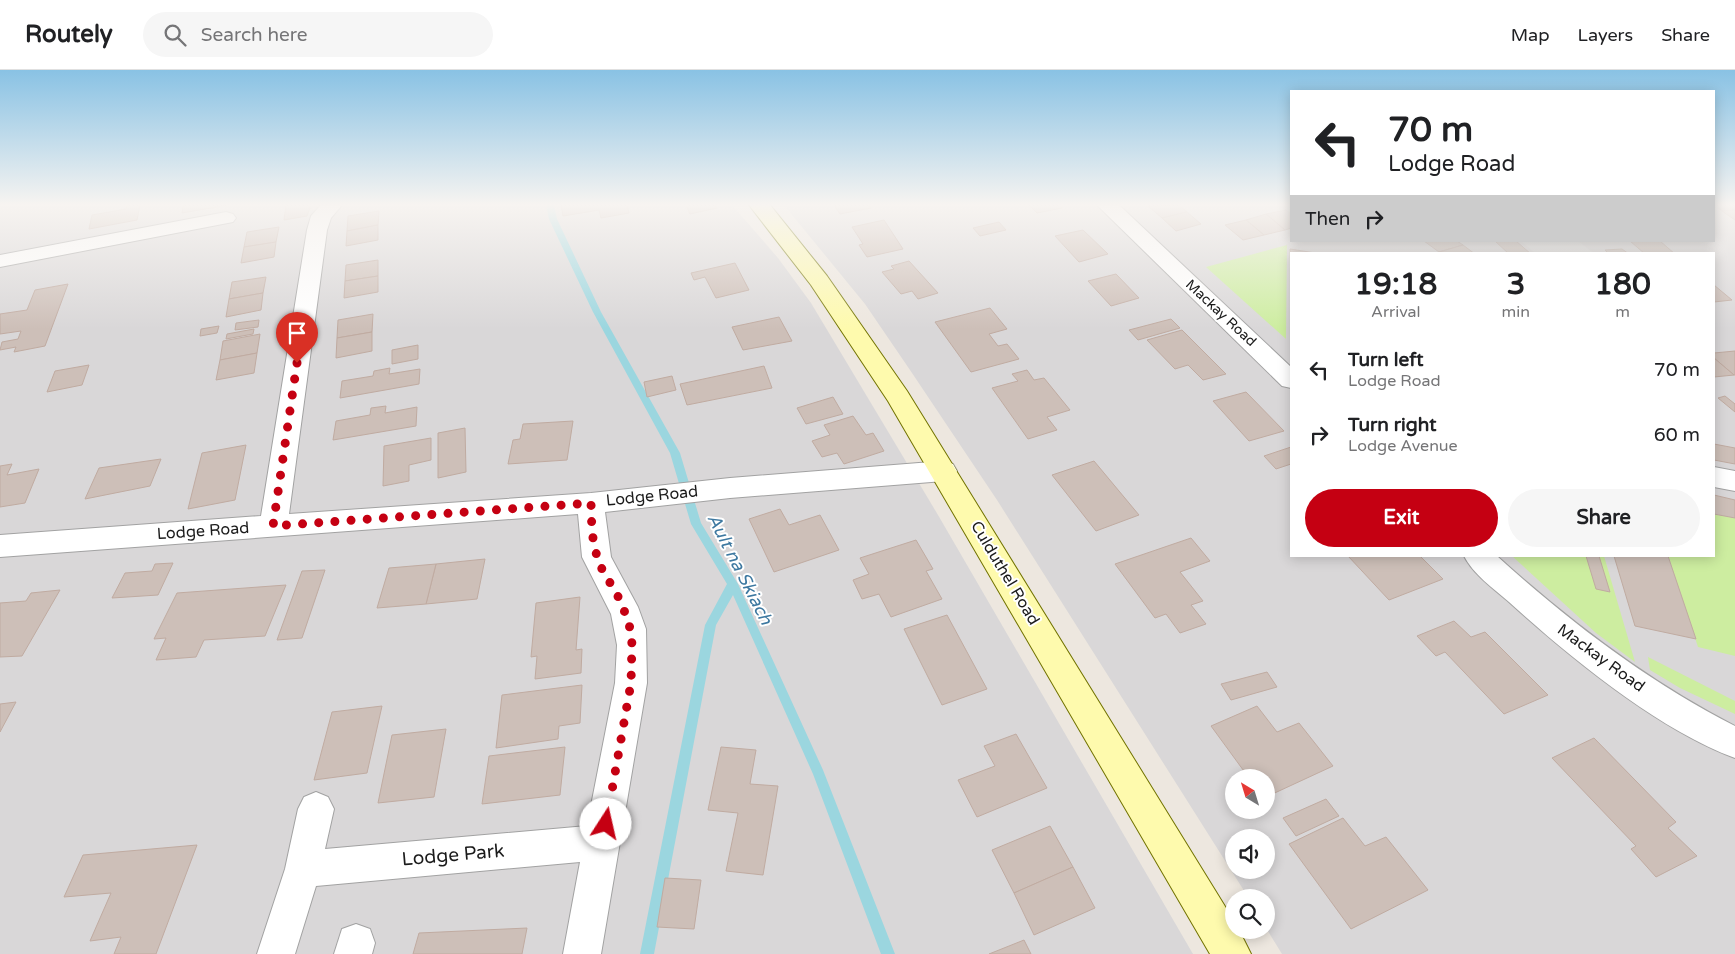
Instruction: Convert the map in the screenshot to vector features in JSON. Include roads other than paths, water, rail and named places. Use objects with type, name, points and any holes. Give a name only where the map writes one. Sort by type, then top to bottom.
[{"type":"main road","name":"Culduthel Road","points":[[791,246],[850,326],[944,471],[1232,954]]},
{"type":"street","points":[[0,261],[78,246]]},
{"type":"street","points":[[273,526],[315,246]]},
{"type":"street","name":"Mackay Road","points":[[1150,246],[1290,379]]},
{"type":"street","name":"Lodge Road","points":[[0,546],[591,503],[730,488],[944,471]]},
{"type":"street","points":[[1715,477],[1735,481]]},
{"type":"street","points":[[582,954],[631,683],[632,644],[629,623],[620,600],[598,562],[592,533],[591,503]]},
{"type":"street","name":"Mackay Road","points":[[1479,557],[1576,643],[1654,696],[1735,743]]},
{"type":"street","points":[[276,954],[303,869],[316,809]]},
{"type":"street","name":"Lodge Park","points":[[303,869],[602,842]]},
{"type":"waterway","name":"Ault na Skiach","points":[[566,246],[597,312],[675,453],[696,524],[733,584]]},
{"type":"waterway","points":[[647,954],[711,625],[733,584]]},
{"type":"waterway","name":"Ault na Skiach","points":[[733,584],[819,774],[888,954]]}]
